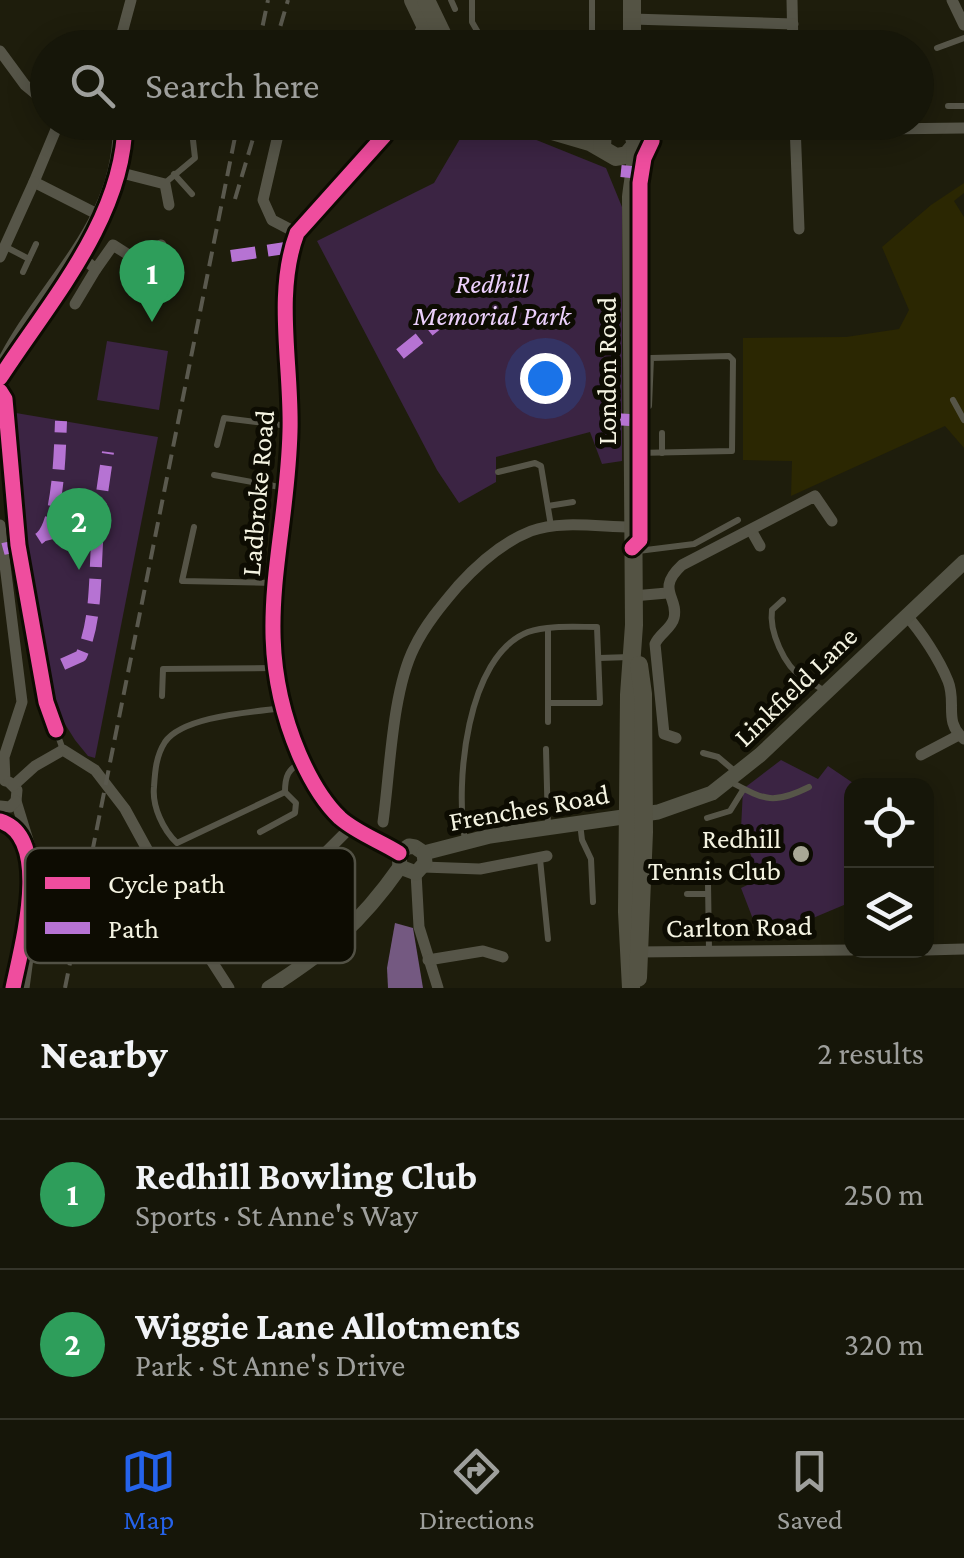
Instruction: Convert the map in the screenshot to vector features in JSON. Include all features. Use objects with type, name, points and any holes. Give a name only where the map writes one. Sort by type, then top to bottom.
[{"type":"main road","points":[[413,0],[431,30]]},
{"type":"main road","points":[[426,0],[434,30]]},
{"type":"main road","name":"London Road","points":[[623,140],[631,198],[640,405],[631,453],[634,625],[643,694],[636,815]]},
{"type":"main road","name":"London Road","points":[[634,625],[634,988]]},
{"type":"street","points":[[122,30],[130,0]]},
{"type":"street","points":[[792,0],[793,30]]},
{"type":"street","points":[[952,0],[964,24]]},
{"type":"street","points":[[632,9],[793,24]]},
{"type":"street","points":[[0,51],[30,88]]},
{"type":"street","points":[[934,128],[964,128]]},
{"type":"street","points":[[4,242],[52,140]]},
{"type":"street","points":[[0,367],[23,327],[77,254],[98,215],[114,171],[117,140]]},
{"type":"street","points":[[276,140],[263,200],[272,220],[297,234],[381,140]]},
{"type":"street","points":[[796,140],[799,230]]},
{"type":"street","points":[[114,171],[169,179],[169,205]]},
{"type":"street","points":[[34,182],[98,215]]},
{"type":"street","name":"Ladbroke Road","points":[[297,234],[287,269],[290,426],[270,629],[274,668],[282,708],[303,762],[332,809],[351,826],[412,863]]},
{"type":"street","points":[[75,304],[114,245],[146,266],[162,245]]},
{"type":"street","points":[[77,254],[96,269]]},
{"type":"street","points":[[676,738],[664,734],[655,644],[674,621],[667,593],[674,573],[815,496],[832,521]]},
{"type":"street","points":[[0,525],[6,615],[22,702],[4,757],[6,783],[18,795],[10,806],[0,806]]},
{"type":"street","points":[[383,822],[402,685],[412,652],[474,568],[533,530],[631,527]]},
{"type":"street","points":[[751,530],[760,546]]},
{"type":"street","name":"Linkfield Lane","points":[[636,815],[694,801],[737,782],[964,562]]},
{"type":"street","points":[[633,596],[667,593]]},
{"type":"street","points":[[906,615],[946,675],[952,694],[952,723],[962,737],[921,755]]},
{"type":"street","points":[[6,783],[64,750],[95,770],[125,810],[146,848]]},
{"type":"street","points":[[16,801],[30,848]]},
{"type":"street","name":"Frenches Road","points":[[412,863],[465,842],[636,815]]},
{"type":"street","points":[[330,848],[351,826]]},
{"type":"street","points":[[412,863],[480,869],[543,857]]},
{"type":"street","points":[[412,863],[419,927],[438,988]]},
{"type":"street","points":[[355,925],[412,863]]},
{"type":"street","points":[[934,950],[964,949]]},
{"type":"street","name":"Carlton Road","points":[[634,952],[844,950]]},
{"type":"street","points":[[428,960],[483,951],[504,957]]},
{"type":"street","points":[[24,988],[27,963]]},
{"type":"street","points":[[213,963],[229,988]]},
{"type":"street","points":[[270,988],[308,963]]},
{"type":"lane","points":[[451,0],[455,9]]},
{"type":"lane","points":[[472,0],[472,22],[477,30]]},
{"type":"lane","points":[[592,0],[592,30]]},
{"type":"lane","points":[[937,48],[964,38]]},
{"type":"lane","points":[[948,106],[964,106]]},
{"type":"lane","points":[[192,194],[169,179],[195,158],[193,140]]},
{"type":"lane","points":[[4,242],[29,259]]},
{"type":"lane","points":[[23,272],[36,244]]},
{"type":"lane","points":[[631,453],[732,452],[730,356],[651,358],[640,405],[659,405]]},
{"type":"lane","points":[[953,400],[964,420]]},
{"type":"lane","points":[[217,445],[224,418],[290,426]]},
{"type":"lane","points":[[662,433],[662,453]]},
{"type":"lane","points":[[498,472],[539,464],[552,527]]},
{"type":"lane","points":[[214,475],[286,488]]},
{"type":"lane","points":[[548,506],[573,502]]},
{"type":"lane","points":[[632,552],[694,544],[738,520]]},
{"type":"lane","points":[[194,527],[182,581],[274,583]]},
{"type":"lane","points":[[783,600],[772,610],[770,622],[775,634],[800,676],[826,692]]},
{"type":"lane","points":[[465,842],[459,810],[462,772],[478,696],[500,652],[532,630],[597,627],[600,702],[548,702]]},
{"type":"lane","points":[[548,630],[548,722]]},
{"type":"lane","points":[[599,658],[632,657]]},
{"type":"lane","points":[[162,696],[163,669],[274,668]]},
{"type":"lane","points":[[282,708],[204,721],[176,731],[166,740],[156,760],[153,794],[155,806],[177,843],[285,792]]},
{"type":"lane","points":[[56,730],[64,750]]},
{"type":"lane","points":[[546,749],[548,827]]},
{"type":"lane","points":[[703,753],[718,757],[737,782],[768,799],[791,796],[809,786]]},
{"type":"lane","points":[[260,832],[295,813],[296,803],[285,792],[286,778],[292,768],[303,762]]},
{"type":"lane","points":[[707,818],[730,811],[737,782]]},
{"type":"lane","points":[[580,822],[582,840],[591,859],[593,902]]},
{"type":"lane","points":[[543,857],[548,939]]},
{"type":"lane","points":[[708,883],[709,951]]},
{"type":"lane","points":[[687,894],[708,894]]},
{"type":"shaded area","points":[[964,183],[964,193],[954,201],[964,217],[964,448],[945,426],[791,496],[792,461],[743,460],[743,338],[846,337],[899,329],[909,310],[882,247]]},
{"type":"shaded area","points":[[395,923],[413,928],[423,988],[388,988],[387,968]]},
{"type":"green space","name":"Redhill Memorial Park","points":[[459,140],[536,140],[606,168],[622,207],[622,461],[602,464],[590,432],[496,457],[496,482],[459,503],[437,470],[317,241],[434,183]]},
{"type":"green space","points":[[107,341],[168,351],[159,410],[97,400]]},
{"type":"green space","points":[[10,412],[158,437],[95,758],[88,756],[75,740],[53,705],[22,554]]},
{"type":"green space","name":"Redhill Tennis Club","points":[[781,760],[818,779],[828,766],[846,778],[844,905],[761,940],[741,888],[760,879],[741,829],[743,789]]},
{"type":"railway","points":[[262,30],[268,0]]},
{"type":"railway","points":[[279,30],[288,0]]},
{"type":"railway","points":[[93,848],[234,140]]},
{"type":"railway","points":[[235,199],[253,140]]},
{"type":"railway","points":[[65,988],[70,963]]},
{"type":"marked path","points":[[621,171],[641,173]]},
{"type":"marked path","points":[[231,256],[292,247]]},
{"type":"marked path","points":[[400,354],[442,320]]},
{"type":"marked path","points":[[607,413],[614,419],[631,420]]},
{"type":"marked path","points":[[3,549],[33,542],[47,528],[57,482],[61,421]]},
{"type":"marked path","points":[[97,527],[108,452]]},
{"type":"marked path","points":[[41,536],[93,523],[98,531],[93,611],[86,641],[81,656],[52,669]]},
{"type":"cycle path","points":[[0,378],[98,225],[112,192],[123,140]]},
{"type":"cycle path","points":[[380,140],[297,233],[290,256],[285,306],[290,431],[273,631],[284,711],[312,780],[340,818],[399,853]]},
{"type":"cycle path","points":[[632,548],[640,540],[640,183],[644,158],[652,141]]},
{"type":"cycle path","points":[[0,391],[5,399],[18,545],[46,702],[56,730]]},
{"type":"cycle path","points":[[0,821],[16,831],[26,848]]},
{"type":"cycle path","points":[[13,988],[25,927]]},
{"type":"place","name":"Redhill Bowling Club","points":[[152,322]]},
{"type":"place","name":"Wiggie Lane Allotments","points":[[79,570]]},
{"type":"place","name":"Redhill Tennis Club","points":[[801,854]]}]
